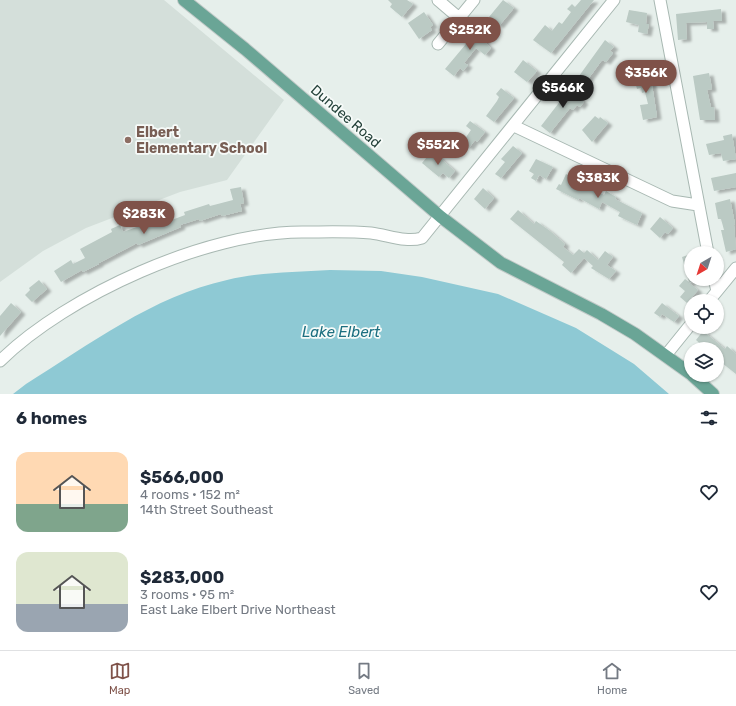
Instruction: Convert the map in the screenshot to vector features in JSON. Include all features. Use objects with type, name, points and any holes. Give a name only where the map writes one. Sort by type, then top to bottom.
[{"type":"main road","name":"Dundee Road","points":[[184,0],[245,49],[441,217],[489,254],[521,274],[601,314],[666,355],[684,369]]},
{"type":"main road","name":"Dundee Road","points":[[699,382],[713,394]]},
{"type":"street","points":[[438,0],[459,18]]},
{"type":"street","points":[[438,44],[474,0]]},
{"type":"street","points":[[1,358],[43,326],[118,281],[171,260],[252,236],[300,232],[372,233],[413,241],[422,238],[441,217],[614,0]]},
{"type":"street","points":[[660,0],[707,246]]},
{"type":"street","points":[[514,126],[672,201],[698,206]]},
{"type":"street","points":[[714,294],[736,268]]},
{"type":"street","points":[[715,286],[716,291]]},
{"type":"street","points":[[666,355],[684,333]]},
{"type":"shaded area","name":"Elbert Elementary School","points":[[0,0],[164,0],[284,100],[227,180],[180,192],[86,228],[43,251],[0,282]]},
{"type":"water","name":"Lake Elbert","points":[[330,270],[381,271],[422,277],[498,294],[576,328],[634,364],[669,394],[13,394],[26,384],[122,323],[173,298],[200,287],[252,275]]},
{"type":"building","points":[[388,0],[407,0],[413,4],[402,17],[390,7],[392,4]]},
{"type":"building","points":[[503,0],[514,8],[499,26],[489,17]]},
{"type":"building","points":[[581,0],[594,0],[551,53],[533,40],[545,25],[552,31],[559,22],[562,24],[571,12],[567,9],[572,4],[575,7]]},
{"type":"building","points":[[721,9],[722,21],[713,21],[714,29],[707,29],[707,22],[686,23],[687,39],[678,40],[676,14]]},
{"type":"building","points":[[629,10],[647,13],[646,24],[649,24],[647,34],[638,32],[639,25],[626,22]]},
{"type":"building","points":[[424,12],[433,25],[430,27],[432,30],[419,39],[408,23]]},
{"type":"building","points":[[481,26],[490,33],[484,41],[491,48],[485,55],[476,48],[464,63],[468,65],[463,71],[460,68],[454,76],[445,69]]},
{"type":"building","points":[[605,40],[614,47],[610,51],[613,53],[606,62],[602,60],[586,82],[579,76]]},
{"type":"building","points":[[523,60],[537,71],[527,82],[514,72]]},
{"type":"building","points":[[650,71],[657,117],[643,120],[640,105],[648,104],[645,92],[642,93],[641,88],[637,89],[633,74]]},
{"type":"building","points":[[709,73],[712,89],[707,90],[711,107],[714,107],[715,120],[700,120],[693,76]]},
{"type":"building","points":[[569,86],[584,102],[580,107],[577,105],[573,110],[570,108],[550,133],[541,126],[563,97],[561,95]]},
{"type":"building","points":[[501,88],[514,98],[494,122],[486,116],[497,101],[499,97],[496,94]]},
{"type":"building","points":[[595,116],[599,119],[600,117],[608,123],[592,142],[582,130]]},
{"type":"building","points":[[470,121],[485,132],[477,142],[475,140],[469,148],[462,143],[471,130],[466,126]]},
{"type":"building","points":[[732,134],[736,159],[723,161],[721,153],[709,155],[706,144],[724,140],[723,136]]},
{"type":"building","points":[[513,146],[522,153],[501,178],[495,174],[505,162],[501,159]]},
{"type":"building","points":[[432,151],[455,171],[449,178],[443,173],[439,177],[422,163]]},
{"type":"building","points":[[536,159],[553,167],[546,179],[539,175],[536,181],[531,178],[534,174],[529,171]]},
{"type":"building","points":[[736,173],[736,187],[714,191],[711,178]]},
{"type":"building","points":[[566,174],[604,195],[606,191],[616,197],[615,199],[642,213],[637,225],[618,216],[620,212],[602,202],[599,209],[579,198],[578,200],[556,189],[559,184],[561,185]]},
{"type":"building","points":[[241,187],[244,203],[240,204],[242,211],[222,216],[221,214],[200,221],[199,219],[180,225],[181,227],[138,245],[137,243],[99,264],[83,272],[82,270],[61,282],[54,271],[71,260],[73,264],[85,258],[80,249],[112,232],[111,229],[120,225],[123,232],[167,216],[169,221],[185,215],[184,212],[209,204],[210,206],[233,200],[230,189]]},
{"type":"building","points":[[483,188],[494,198],[485,209],[474,199]]},
{"type":"building","points":[[730,199],[735,224],[736,249],[726,252],[721,230],[724,230],[721,219],[718,219],[715,203]]},
{"type":"building","points":[[518,210],[534,224],[536,221],[550,231],[565,244],[563,247],[573,255],[579,249],[584,253],[587,250],[598,260],[605,251],[613,257],[607,265],[616,271],[609,279],[591,268],[593,266],[584,258],[571,273],[562,265],[564,262],[510,219]]},
{"type":"building","points":[[660,217],[673,228],[668,234],[665,232],[660,238],[650,229]]},
{"type":"building","points":[[39,280],[47,289],[32,302],[25,295],[30,290],[29,288]]},
{"type":"building","points":[[684,280],[684,286],[693,286],[698,290],[695,294],[684,294],[684,300],[680,297],[685,291],[679,286]]},
{"type":"building","points":[[11,303],[21,312],[0,336],[0,316]]},
{"type":"building","points":[[662,303],[679,316],[674,322],[662,314],[660,317],[654,313]]},
{"type":"building","points":[[701,334],[707,334],[716,342],[698,342],[696,340]]},
{"type":"building","points":[[727,346],[736,354],[736,374],[724,365],[724,348],[725,349]]},
{"type":"place","name":"Elbert Elementary School","points":[[128,140]]}]
